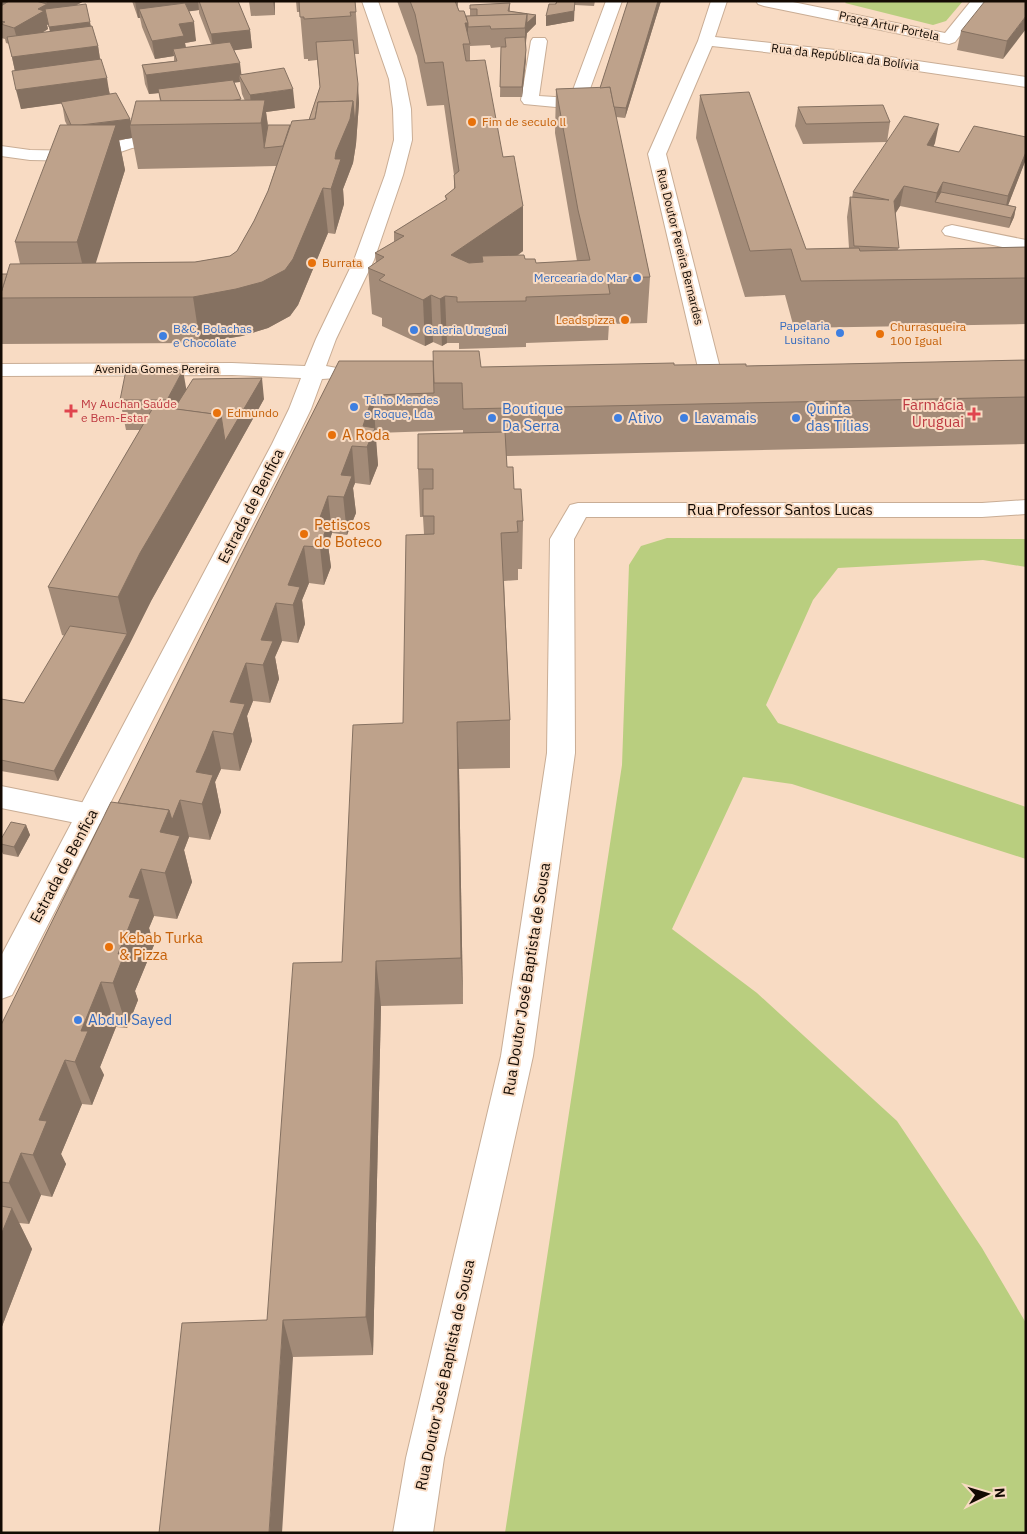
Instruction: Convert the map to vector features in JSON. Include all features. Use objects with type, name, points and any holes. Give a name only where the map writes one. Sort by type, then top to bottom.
[{"type":"street","name":"Estrada de Benfica","points":[[1,986],[283,444],[300,409],[326,339],[364,260],[394,176],[402,140],[402,109],[397,79],[370,1]]},
{"type":"street","points":[[539,41],[530,100],[578,104],[614,1]]},
{"type":"street","points":[[706,41],[719,1]]},
{"type":"street","points":[[764,1],[832,7]]},
{"type":"street","name":"Praça Artur Portela","points":[[832,7],[949,38],[979,1]]},
{"type":"street","name":"Rua da República da Bolívia","points":[[706,41],[863,58],[1026,82]]},
{"type":"street","name":"Rua Doutor Pereira Bernardes","points":[[706,41],[657,154],[710,372]]},
{"type":"street","points":[[1,151],[30,155],[83,156],[136,141],[190,136]]},
{"type":"street","points":[[952,231],[1026,246]]},
{"type":"street","name":"Avenida Gomes Pereira","points":[[1,370],[232,369],[350,373]]},
{"type":"street","name":"Rua Professor Santos Lucas","points":[[578,510],[982,510],[1026,507]]},
{"type":"street","name":"Rua Doutor José Baptista de Sousa","points":[[413,1533],[426,1458],[517,1056],[562,753],[562,539],[578,510]]},
{"type":"street","name":"Rua Professor Santos Lucas","points":[[982,510],[1026,519]]},
{"type":"street","points":[[1,797],[91,815]]},
{"type":"green space","points":[[847,1],[963,1],[946,21],[933,25],[845,3]]},
{"type":"green space","points":[[667,538],[1026,539],[1026,567],[983,560],[838,568],[813,600],[766,705],[778,723],[1026,807],[1026,859],[792,784],[743,777],[672,929],[757,993],[897,1121],[982,1248],[1026,1323],[1026,1533],[505,1533],[622,765],[629,565],[641,546]]},
{"type":"building","points":[[9,1],[36,1],[47,4],[38,9],[44,11],[14,28],[1,24],[5,22],[1,21],[1,6]]},
{"type":"building","points":[[199,1],[238,1],[250,30],[211,34]]},
{"type":"building","points":[[299,1],[355,1],[356,12],[350,12],[351,16],[304,19],[304,17],[300,17]]},
{"type":"building","points":[[410,1],[455,1],[459,11],[464,11],[468,23],[465,23],[470,44],[463,44],[466,61],[485,60],[503,157],[514,156],[523,206],[451,255],[469,263],[483,262],[482,256],[524,255],[525,259],[535,259],[536,263],[590,260],[578,210],[556,89],[610,87],[650,277],[607,278],[610,294],[526,297],[526,301],[457,302],[457,297],[445,296],[440,299],[431,295],[423,300],[379,280],[385,275],[368,268],[384,257],[375,253],[404,236],[394,232],[447,199],[445,196],[455,188],[454,175],[459,171],[443,62],[425,63],[415,14]]},
{"type":"building","points":[[557,1],[575,1],[574,11],[546,16],[549,4],[556,4]]},
{"type":"building","points":[[628,1],[658,1],[626,108],[614,107],[610,87],[600,88]]},
{"type":"building","points":[[985,1],[1026,1],[1026,16],[1007,41],[961,31]]},
{"type":"building","points":[[185,3],[194,22],[179,24],[184,36],[152,41],[139,9]]},
{"type":"building","points":[[510,3],[508,11],[536,15],[527,23],[527,14],[477,16],[477,9],[470,9],[470,5]]},
{"type":"building","points":[[86,4],[90,22],[49,27],[45,9]]},
{"type":"building","points":[[527,14],[525,28],[491,29],[490,26],[468,27],[466,16]]},
{"type":"building","points":[[92,26],[98,46],[12,57],[7,37]]},
{"type":"building","points":[[525,37],[526,50],[522,87],[500,87],[501,47],[506,47],[505,38]]},
{"type":"building","points":[[353,40],[358,84],[355,125],[353,101],[318,102],[315,119],[309,120],[320,87],[316,42]]},
{"type":"building","points":[[230,42],[240,63],[146,75],[142,65],[177,61],[173,49]]},
{"type":"building","points":[[101,59],[107,78],[16,90],[12,71]]},
{"type":"building","points":[[284,68],[293,89],[250,95],[239,75]]},
{"type":"building","points":[[233,80],[241,99],[230,101],[161,101],[158,89]]},
{"type":"building","points":[[749,92],[806,249],[859,248],[860,251],[1026,247],[1026,278],[801,281],[791,249],[750,251],[700,95]]},
{"type":"building","points":[[116,93],[130,119],[71,125],[61,102]]},
{"type":"building","points":[[265,100],[261,123],[130,125],[136,101]]},
{"type":"building","points":[[353,101],[350,119],[336,152],[335,159],[341,159],[331,189],[323,188],[293,259],[285,270],[262,282],[193,297],[1,298],[10,264],[195,262],[230,256],[237,251],[268,191],[292,121],[315,119],[318,102]]},
{"type":"building","points":[[883,105],[890,122],[806,124],[798,107]]},
{"type":"building","points":[[904,116],[939,124],[927,145],[959,152],[974,126],[1026,137],[1026,152],[1008,196],[943,182],[937,193],[904,186],[894,201],[899,248],[854,246],[850,197],[889,200],[853,192]]},
{"type":"building","points":[[60,125],[116,125],[77,242],[15,242]]},
{"type":"building","points":[[268,125],[290,125],[283,146],[264,148]]},
{"type":"building","points":[[941,192],[1016,207],[1011,218],[935,202]]},
{"type":"building","points":[[1,274],[7,274],[1,293]]},
{"type":"building","points":[[433,351],[479,351],[481,367],[674,363],[674,365],[746,364],[746,366],[1026,360],[1026,397],[463,409],[462,383],[434,383]]},
{"type":"building","points":[[339,361],[433,361],[434,393],[373,395],[363,426],[375,428],[367,447],[352,446],[341,475],[352,476],[344,497],[328,496],[316,528],[326,529],[320,547],[304,546],[288,585],[300,587],[293,605],[276,603],[261,640],[273,641],[263,665],[246,663],[230,702],[245,704],[233,734],[213,731],[196,772],[213,775],[202,804],[180,800],[172,820],[169,810],[118,803],[240,557]]},
{"type":"building","points":[[126,370],[183,370],[167,400],[120,400]]},
{"type":"building","points":[[262,378],[225,441],[221,415],[174,409],[193,379]]},
{"type":"building","points":[[154,406],[221,415],[140,553],[118,597],[48,587],[73,544]]},
{"type":"building","points":[[505,432],[507,467],[513,467],[514,489],[521,489],[523,521],[517,521],[518,532],[501,533],[510,720],[457,722],[461,958],[376,961],[366,1317],[283,1320],[269,1533],[159,1533],[182,1323],[267,1320],[293,963],[342,962],[353,725],[403,723],[406,535],[434,534],[434,516],[423,516],[423,489],[433,489],[433,469],[418,469],[418,434]]},
{"type":"building","points":[[70,626],[127,634],[54,771],[1,760],[1,699],[24,703]]},
{"type":"building","points":[[111,802],[169,810],[160,832],[180,836],[165,873],[141,869],[129,897],[140,899],[118,954],[124,955],[113,983],[101,982],[81,1031],[88,1031],[75,1062],[65,1060],[39,1120],[47,1121],[33,1155],[21,1153],[9,1183],[1,1182],[1,1025]]},
{"type":"building","points":[[11,822],[26,825],[14,847],[1,844],[1,839]]},
{"type":"building","points":[[1,1206],[12,1208],[1,1235]]},
{"type":"place","name":"Fim de seculo ll","points":[[472,122]]},
{"type":"place","name":"Burrata","points":[[312,263]]},
{"type":"place","name":"Mercearia do Mar","points":[[637,278]]},
{"type":"place","name":"Leadspizza","points":[[625,320]]},
{"type":"place","name":"Galeria Uruguai","points":[[414,330]]},
{"type":"place","name":"Papelaria Lusitano","points":[[840,333]]},
{"type":"place","name":"Churrasqueira 100 Igual","points":[[880,334]]},
{"type":"place","name":"B&C, Bolachas e Chocolate","points":[[163,336]]},
{"type":"place","name":"Talho Mendes e Roque, Lda","points":[[354,407]]},
{"type":"place","name":"My Auchan Saúde e Bem-Estar","points":[[71,411]]},
{"type":"place","name":"Edmundo","points":[[217,413]]},
{"type":"place","name":"Farmácia Uruguai","points":[[974,414]]},
{"type":"place","name":"Boutique Da Serra","points":[[492,418]]},
{"type":"place","name":"Ativo","points":[[618,418]]},
{"type":"place","name":"Lavamais","points":[[684,418]]},
{"type":"place","name":"Quinta das Tílias","points":[[796,418]]},
{"type":"place","name":"A Roda","points":[[332,435]]},
{"type":"place","name":"Petiscos do Boteco","points":[[304,534]]},
{"type":"place","name":"Kebab Turka & Pizza","points":[[109,947]]},
{"type":"place","name":"Abdul Sayed","points":[[78,1020]]}]
